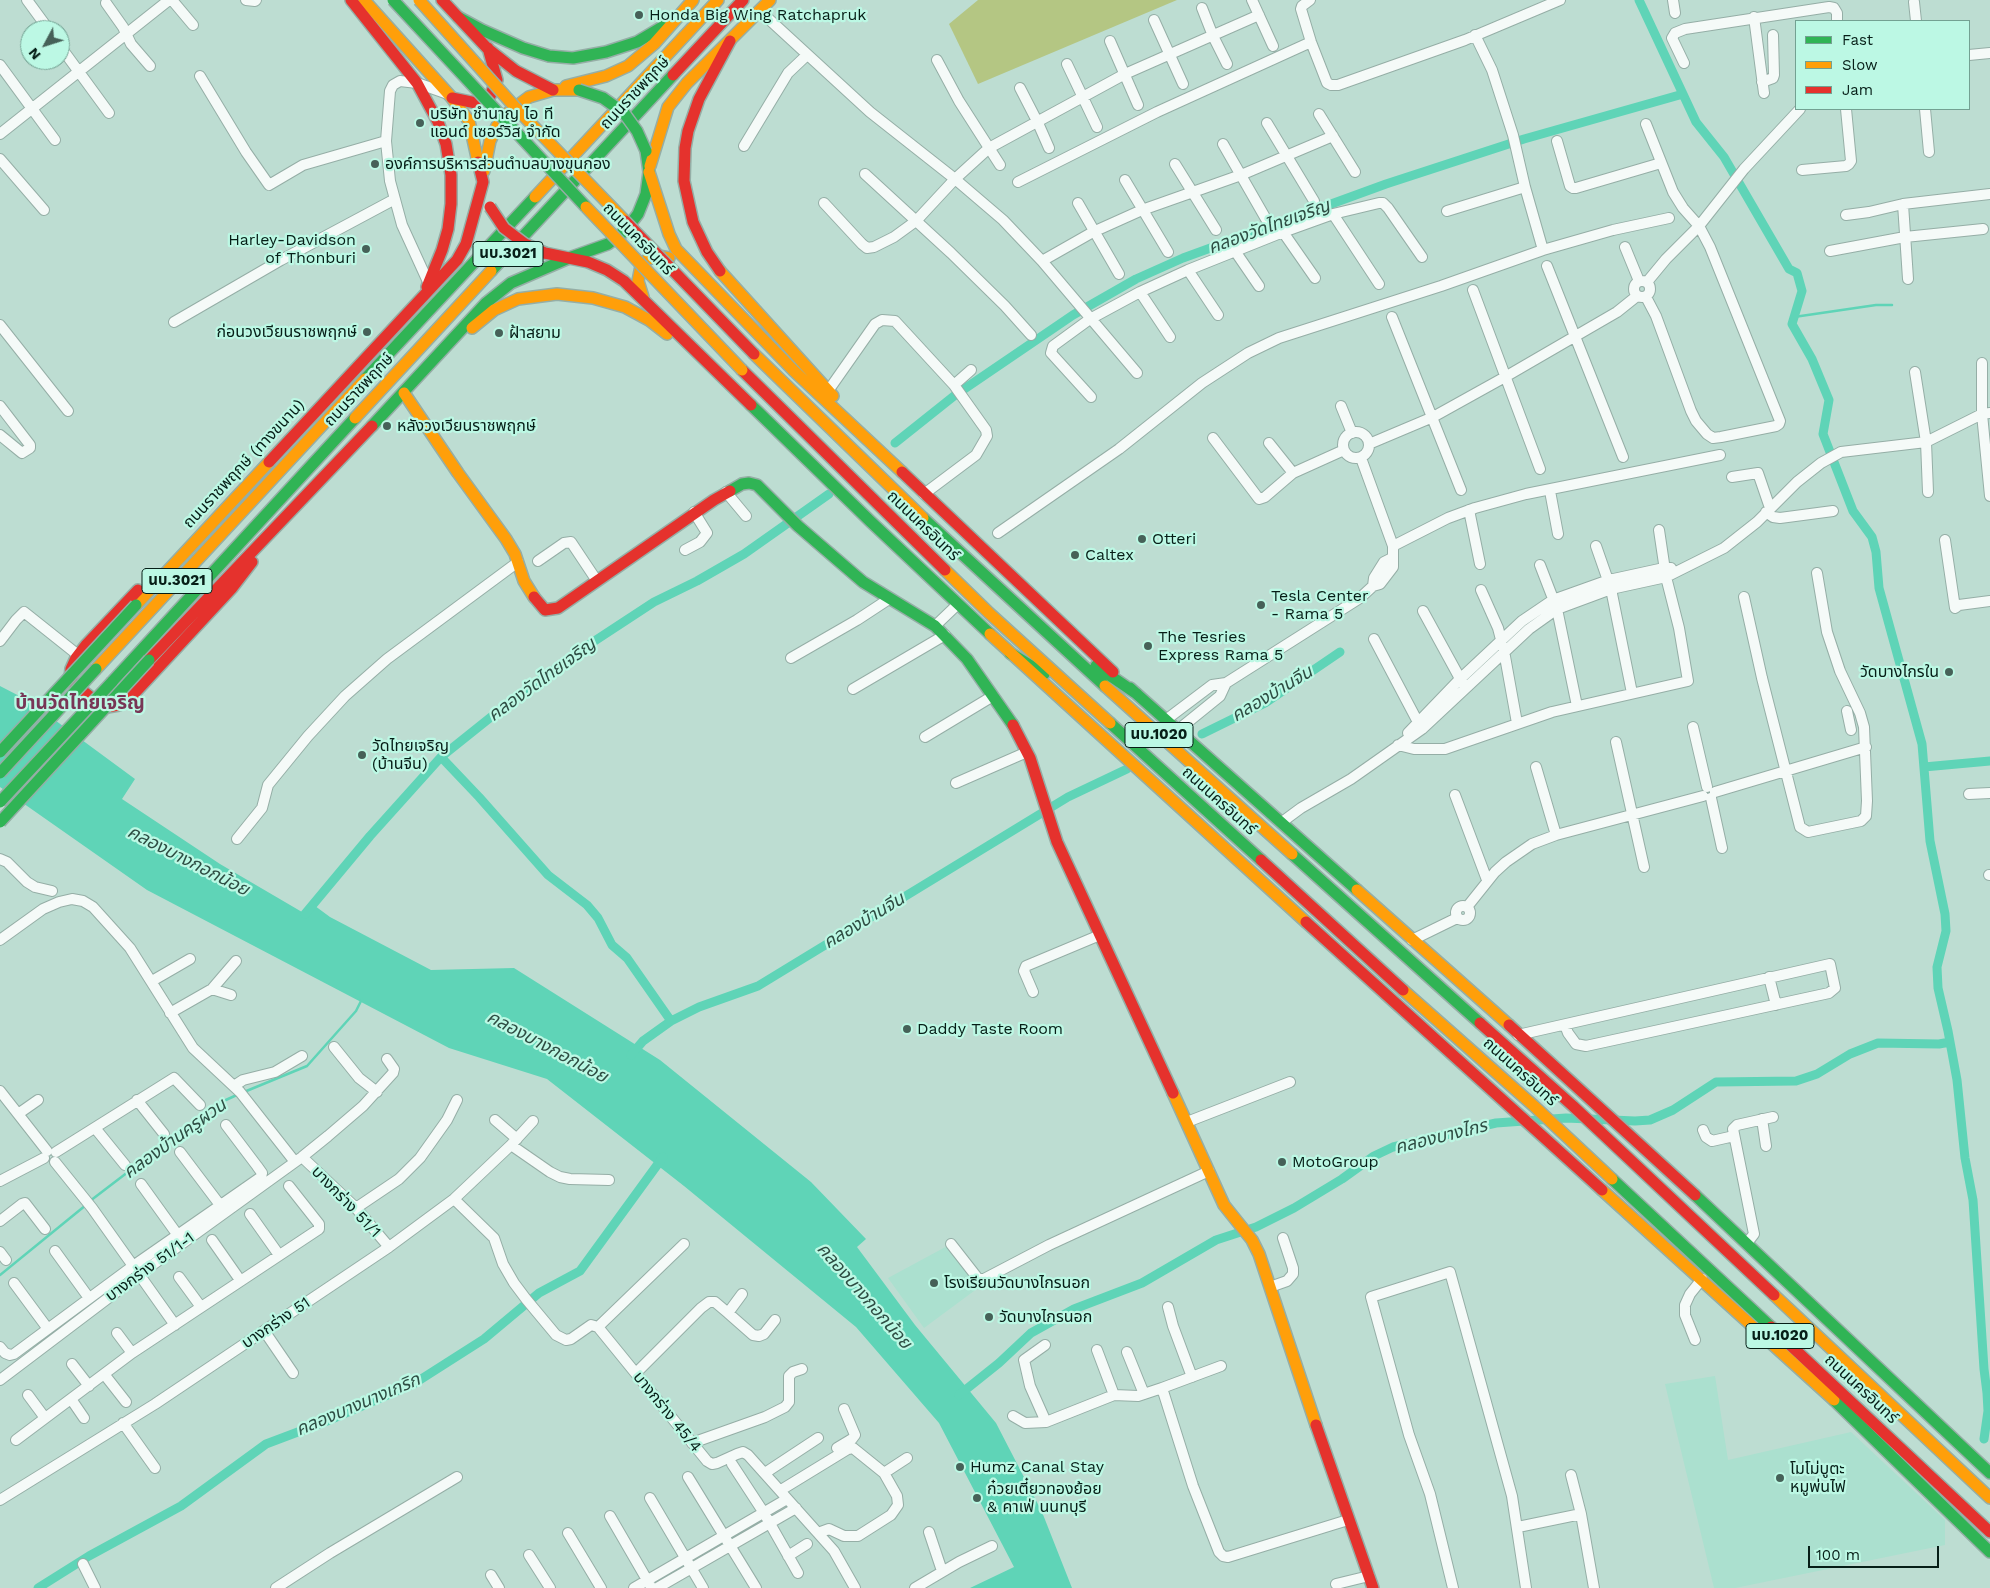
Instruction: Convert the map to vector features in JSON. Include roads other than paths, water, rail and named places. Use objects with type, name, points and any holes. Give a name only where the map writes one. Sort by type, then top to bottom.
[{"type":"main road","points":[[351,0],[416,83],[438,122],[446,144],[451,175],[451,204],[448,230],[438,263],[421,299]]},
{"type":"main road","points":[[364,0],[450,96],[469,121],[490,207],[504,228],[524,244],[544,253],[568,258],[608,244],[625,231],[638,214],[646,194],[649,172],[668,107],[687,83],[770,0]]},
{"type":"main road","name":"ถนนนครอินทร์","points":[[393,0],[562,183],[742,370],[989,614],[1534,1106],[1990,1532]]},
{"type":"main road","name":"ถนนนครอินทร์","points":[[419,0],[521,113],[754,354],[899,495],[1127,706],[1608,1138],[1990,1498]]},
{"type":"main road","points":[[442,0],[487,48],[516,71],[553,90],[579,90],[603,98],[624,113],[637,131],[646,151],[649,172]]},
{"type":"main road","points":[[483,182],[485,158],[490,141],[497,126],[509,112],[529,97],[606,76],[628,66],[654,44],[693,0]]},
{"type":"main road","name":"ถนนราชพฤกษ์","points":[[0,773],[718,0]]},
{"type":"main road","name":"ถนนราชพฤกษ์","points":[[0,802],[743,0]]},
{"type":"main road","points":[[458,17],[489,34],[521,47],[549,56],[573,58],[606,52],[637,42],[674,20]]},
{"type":"main road","points":[[730,41],[691,118],[685,148],[684,181],[694,222],[720,272],[828,391],[874,446]]},
{"type":"main road","points":[[450,96],[476,103],[490,96],[497,80],[487,48]]},
{"type":"main road","name":"ถนนนครอินทร์","points":[[649,172],[669,234],[676,249],[794,371],[1137,694],[1591,1098],[1990,1473]]},
{"type":"main road","name":"ถนนราชพฤกษ์ (ทางขนาน)","points":[[0,752],[457,260],[466,244],[483,182]]},
{"type":"main road","points":[[644,300],[638,281],[640,266],[648,259],[658,256],[688,263]]},
{"type":"main road","name":"ถนนนครอินทร์","points":[[568,258],[588,262],[607,270],[624,281],[1010,653],[1538,1133],[1702,1278],[1848,1412],[1990,1552]]},
{"type":"main road","name":"นบ.3021","points":[[0,822],[149,660],[404,393],[473,316],[497,293],[527,275],[568,258]]},
{"type":"main road","points":[[448,345],[494,310],[518,299],[557,294],[593,298],[625,307],[649,320],[704,360]]},
{"type":"main road","points":[[404,393],[458,473],[496,523],[518,562],[524,581],[545,610],[558,608],[694,512],[726,492],[742,484],[749,483],[756,485],[798,526],[863,582],[945,634],[967,659],[1011,722],[1026,752],[1046,804],[1048,817],[1057,842],[1186,1122],[1229,1213],[1252,1240],[1270,1287],[1288,1345],[1373,1588]]},
{"type":"main road","points":[[228,505],[202,523],[175,549],[78,655],[71,669],[70,677],[74,684],[98,703],[107,706],[119,705],[130,698],[232,588],[282,521]]},
{"type":"main road","points":[[1049,634],[1137,694]]},
{"type":"main road","points":[[1010,653],[1076,693]]},
{"type":"street","points":[[28,0],[42,20]]},
{"type":"street","points":[[0,134],[170,0],[193,25]]},
{"type":"street","points":[[246,0],[255,2],[256,0]]},
{"type":"street","points":[[1252,0],[1273,46]]},
{"type":"street","points":[[1310,0],[1301,9],[1310,42],[1327,83],[1331,85],[1338,85],[1475,35],[1560,0]]},
{"type":"street","points":[[1673,0],[1675,13]]},
{"type":"street","points":[[1914,2],[1916,20]]},
{"type":"street","points":[[106,3],[123,27],[131,44],[150,66]]},
{"type":"street","points":[[1684,63],[1672,38],[1675,33],[1685,29],[1828,7],[1834,8],[1837,13],[1837,20]]},
{"type":"street","points":[[1202,8],[1227,64]]},
{"type":"street","points":[[760,11],[870,112],[955,179],[1003,220],[1042,260],[1088,317],[1137,372]]},
{"type":"street","points":[[824,203],[867,248],[874,247],[894,237],[916,221],[955,179],[990,148],[1125,74],[1259,15]]},
{"type":"street","points":[[1754,17],[1764,93]]},
{"type":"street","points":[[1154,20],[1168,54],[1184,84]]},
{"type":"street","points":[[1475,35],[1492,70],[1514,135],[1525,187],[1542,250]]},
{"type":"street","points":[[1762,82],[1770,80],[1774,75],[1773,35]]},
{"type":"street","points":[[1110,41],[1138,104]]},
{"type":"street","points":[[1018,182],[1156,112],[1310,42]]},
{"type":"street","points":[[1970,55],[1990,53]]},
{"type":"street","points":[[744,146],[788,73],[807,54]]},
{"type":"street","points":[[70,60],[109,113]]},
{"type":"street","points":[[937,60],[959,101],[1000,165]]},
{"type":"street","points":[[1067,64],[1097,127]]},
{"type":"street","points":[[0,65],[56,140]]},
{"type":"street","points":[[200,76],[246,152],[269,185],[303,165],[386,141]]},
{"type":"street","points":[[428,284],[402,225],[390,180],[386,141],[390,91],[393,85],[400,81],[416,83],[450,96]]},
{"type":"street","points":[[1020,88],[1049,148]]},
{"type":"street","points":[[1646,124],[1673,192],[1683,208],[1699,226],[1727,287],[1780,420],[1776,426],[1713,438],[1696,421],[1656,316],[1634,288],[1643,282],[1699,226],[1744,169],[1799,110]]},
{"type":"street","points":[[1802,170],[1846,166],[1849,164],[1846,110]]},
{"type":"street","points":[[1925,110],[1929,152]]},
{"type":"street","points":[[1320,114],[1355,172]]},
{"type":"street","points":[[1267,123],[1314,201]]},
{"type":"street","points":[[1042,260],[1093,232],[1142,210],[1286,157],[1333,136]]},
{"type":"street","points":[[1557,141],[1570,186],[1573,188],[1661,164]]},
{"type":"street","points":[[1223,144],[1266,219]]},
{"type":"street","points":[[0,159],[44,210]]},
{"type":"street","points":[[1175,164],[1216,230]]},
{"type":"street","points":[[865,174],[1005,306],[1031,334]]},
{"type":"street","points":[[1125,180],[1168,252]]},
{"type":"street","points":[[1447,210],[1525,187]]},
{"type":"street","points":[[1846,215],[1903,204],[1990,194]]},
{"type":"street","points":[[174,322],[206,302],[395,199]]},
{"type":"street","points":[[1091,397],[1052,353],[1053,346],[1088,317],[1188,270],[1333,214],[1383,203],[1422,257]]},
{"type":"street","points":[[1078,204],[1119,274]]},
{"type":"street","points":[[1903,204],[1908,279]]},
{"type":"street","points":[[1333,214],[1379,284]]},
{"type":"street","points":[[998,533],[1119,449],[1202,383],[1248,354],[1279,338],[1441,286],[1542,250],[1613,230],[1669,218]]},
{"type":"street","points":[[1830,252],[1905,238],[1983,229]]},
{"type":"street","points":[[1283,232],[1315,278]]},
{"type":"street","points":[[1625,247],[1643,282]]},
{"type":"street","points":[[1235,251],[1259,286]]},
{"type":"street","points":[[1547,266],[1623,457]]},
{"type":"street","points":[[1188,270],[1218,315]]},
{"type":"street","points":[[1473,290],[1540,469]]},
{"type":"street","points":[[1140,292],[1170,337]]},
{"type":"street","points":[[1369,444],[1433,417],[1576,337],[1642,296]]},
{"type":"street","points":[[1392,317],[1461,490]]},
{"type":"street","points":[[828,391],[876,324],[882,320],[895,321],[955,387],[986,430],[987,436],[976,455],[924,494]]},
{"type":"street","points":[[0,325],[68,411]]},
{"type":"street","points":[[1982,363],[1990,496]]},
{"type":"street","points":[[955,387],[971,370]]},
{"type":"street","points":[[1915,372],[1926,442],[1928,492]]},
{"type":"street","points":[[0,406],[30,446],[26,452],[22,453],[0,435]]},
{"type":"street","points":[[1341,406],[1352,433]]},
{"type":"street","points":[[1282,822],[1301,808],[1351,778],[1398,745],[1502,646],[1522,621],[1555,604],[1610,584],[1680,569],[1697,563],[1724,548],[1821,462],[1840,452],[1926,442],[1986,413]]},
{"type":"street","points":[[1352,433],[1363,434],[1369,444],[1368,452],[1361,458],[1351,457],[1344,450],[1344,440],[1352,433]]},
{"type":"street","points":[[1213,438],[1259,498],[1265,497],[1293,473],[1344,450]]},
{"type":"street","points":[[1269,443],[1293,473]]},
{"type":"street","points":[[1393,546],[1448,518],[1526,494],[1550,491],[1720,455]]},
{"type":"street","points":[[1167,719],[1212,685],[1226,684],[1360,598],[1373,586],[1374,578],[1384,562],[1392,558],[1393,546],[1361,458]]},
{"type":"street","points":[[1732,476],[1758,473],[1768,510],[1773,516],[1780,518],[1833,511]]},
{"type":"street","points":[[1550,491],[1558,534]]},
{"type":"street","points":[[726,492],[746,516]]},
{"type":"street","points":[[1469,510],[1480,564]]},
{"type":"street","points":[[684,550],[700,542],[707,533],[694,512]]},
{"type":"street","points":[[1398,745],[1414,749],[1445,749],[1517,723],[1577,706],[1688,681],[1679,628],[1665,572],[1659,530]]},
{"type":"street","points":[[1945,540],[1954,608],[1959,605],[1990,601]]},
{"type":"street","points":[[538,561],[564,543],[572,542],[597,581]]},
{"type":"street","points":[[1596,546],[1610,584],[1632,693]]},
{"type":"street","points":[[238,839],[262,808],[268,785],[344,696],[387,660],[518,562]]},
{"type":"street","points":[[1540,565],[1555,604],[1577,706]]},
{"type":"street","points":[[1817,573],[1827,632],[1840,671],[1851,730]]},
{"type":"street","points":[[1481,590],[1498,628],[1517,723]]},
{"type":"street","points":[[1744,597],[1785,770],[1800,827],[1804,831],[1861,821],[1866,816],[1866,747],[1864,727],[1848,711]]},
{"type":"street","points":[[792,658],[889,599]]},
{"type":"street","points":[[935,626],[958,604]]},
{"type":"street","points":[[1423,611],[1462,684]]},
{"type":"street","points":[[0,642],[24,612],[78,655]]},
{"type":"street","points":[[852,689],[945,634]]},
{"type":"street","points":[[1374,639],[1419,726]]},
{"type":"street","points":[[1178,730],[1220,696],[1226,684]]},
{"type":"street","points":[[925,737],[993,696]]},
{"type":"street","points":[[1693,727],[1722,848]]},
{"type":"street","points":[[1616,742],[1644,867]]},
{"type":"street","points":[[1412,940],[1457,918],[1458,908],[1462,905],[1468,907],[1487,880],[1518,853],[1532,844],[1556,835],[1632,815],[1866,747]]},
{"type":"street","points":[[956,783],[1026,752]]},
{"type":"street","points":[[1536,767],[1556,835]]},
{"type":"street","points":[[1969,794],[1990,793]]},
{"type":"street","points":[[1455,795],[1487,880]]},
{"type":"street","points":[[0,859],[7,862],[27,882],[35,887],[52,891]]},
{"type":"street","name":"บางกร่าง 51/1","points":[[0,940],[43,909],[59,902],[72,899],[83,901],[93,907],[130,948],[194,1048],[240,1092],[299,1159],[356,1208],[389,1247]]},
{"type":"street","points":[[1032,992],[1024,971],[1026,966],[1100,935]]},
{"type":"street","points":[[152,981],[190,958]]},
{"type":"street","points":[[170,1013],[212,989],[236,961]]},
{"type":"street","points":[[1518,1035],[1830,964],[1835,988],[1833,991],[1776,1005],[1586,1046],[1576,1044],[1565,1025]]},
{"type":"street","points":[[1769,977],[1776,1005]]},
{"type":"street","points":[[212,989],[231,995]]},
{"type":"street","points":[[334,1046],[359,1078],[377,1092]]},
{"type":"street","points":[[240,1092],[243,1080],[275,1072],[302,1056]]},
{"type":"street","name":"บางกร่าง 51/1-1","points":[[0,1380],[136,1270],[299,1159],[356,1112],[377,1092],[394,1069],[387,1059]]},
{"type":"street","points":[[1,1178],[51,1156],[174,1078],[200,1105]]},
{"type":"street","points":[[1186,1122],[1290,1082]]},
{"type":"street","points":[[0,1091],[90,1205],[175,1325]]},
{"type":"street","points":[[18,1114],[38,1100]]},
{"type":"street","points":[[137,1100],[164,1134]]},
{"type":"street","points":[[356,1208],[400,1179],[420,1158],[447,1120],[457,1100]]},
{"type":"street","points":[[1747,1243],[1754,1234],[1734,1136],[1734,1126],[1773,1117]]},
{"type":"street","points":[[495,1120],[514,1142],[550,1172],[570,1179],[609,1180]]},
{"type":"street","points":[[1762,1120],[1766,1146]]},
{"type":"street","name":"บางกร่าง 51","points":[[0,1500],[264,1332],[389,1247],[454,1199],[514,1142],[533,1121]]},
{"type":"street","points":[[0,1347],[5,1353],[10,1355],[89,1298],[136,1270],[177,1234],[261,1177],[262,1173],[226,1124]]},
{"type":"street","points":[[95,1128],[125,1165]]},
{"type":"street","points":[[1703,1130],[1706,1137],[1712,1141],[1734,1136]]},
{"type":"street","points":[[180,1152],[220,1204]]},
{"type":"street","points":[[951,1244],[978,1279],[984,1279],[1049,1245],[1209,1171]]},
{"type":"street","points":[[141,1184],[177,1234]]},
{"type":"street","points":[[16,1440],[132,1353],[319,1229],[320,1226],[290,1186]]},
{"type":"street","points":[[454,1199],[494,1238],[503,1264],[526,1299],[556,1335],[566,1340],[572,1339],[591,1325],[598,1327],[684,1244]]},
{"type":"street","points":[[0,1221],[25,1203],[45,1228]]},
{"type":"street","points":[[250,1214],[279,1255]]},
{"type":"street","points":[[1270,1287],[1287,1281],[1293,1274],[1293,1268],[1283,1238]]},
{"type":"street","points":[[212,1240],[240,1280]]},
{"type":"street","points":[[55,1252],[89,1298]]},
{"type":"street","points":[[1453,1588],[1430,1494],[1409,1435],[1371,1298],[1450,1272],[1505,1470],[1518,1527],[1526,1588]]},
{"type":"street","points":[[179,1277],[201,1307]]},
{"type":"street","points":[[1695,1340],[1685,1315],[1685,1305],[1690,1294],[1702,1278]]},
{"type":"street","points":[[14,1283],[48,1329]]},
{"type":"street","points":[[728,1313],[742,1294]]},
{"type":"street","points":[[636,1373],[709,1302],[715,1302],[753,1335],[764,1334],[775,1320]]},
{"type":"street","points":[[1168,1307],[1192,1377]]},
{"type":"street","name":"บางกร่าง 45/4","points":[[598,1327],[707,1461],[712,1464],[743,1452],[748,1454],[834,1551],[856,1588]]},
{"type":"street","points":[[264,1332],[293,1373]]},
{"type":"street","points":[[116,1333],[132,1353]]},
{"type":"street","points":[[1045,1345],[1024,1360],[1030,1386],[1046,1422]]},
{"type":"street","points":[[1097,1350],[1114,1395]]},
{"type":"street","points":[[1127,1352],[1144,1394]]},
{"type":"street","points":[[72,1364],[89,1386]]},
{"type":"street","points":[[1013,1416],[1025,1423],[1046,1422],[1114,1395],[1132,1396],[1144,1394],[1221,1366]]},
{"type":"street","points":[[695,1447],[785,1407],[789,1402],[790,1376],[802,1368]]},
{"type":"street","points":[[104,1374],[126,1402]]},
{"type":"street","points":[[1162,1388],[1188,1472],[1219,1552],[1223,1556],[1228,1557],[1348,1520]]},
{"type":"street","points":[[28,1395],[46,1418]]},
{"type":"street","points":[[71,1399],[84,1418]]},
{"type":"street","points":[[779,1487],[852,1440],[855,1435],[844,1409]]},
{"type":"street","points":[[123,1423],[155,1468]]},
{"type":"street","points":[[765,1472],[818,1438]]},
{"type":"street","points":[[779,1487],[853,1448],[884,1473],[898,1496],[898,1505],[890,1515],[858,1536],[844,1536],[829,1529],[818,1533]]},
{"type":"street","points":[[884,1473],[907,1458]]},
{"type":"street","points":[[732,1464],[798,1573]]},
{"type":"street","points":[[1571,1475],[1581,1514],[1594,1588]]},
{"type":"street","points":[[276,1588],[330,1553],[457,1477]]},
{"type":"street","points":[[688,1477],[756,1588]]},
{"type":"street","points":[[650,1498],[703,1588]]},
{"type":"street","points":[[634,1588],[650,1584],[686,1558],[788,1499]]},
{"type":"street","points":[[657,1588],[796,1508]]},
{"type":"street","points":[[1518,1527],[1581,1514]]},
{"type":"street","points":[[610,1516],[650,1584]]},
{"type":"street","points":[[929,1532],[942,1571]]},
{"type":"street","points":[[568,1533],[601,1588]]},
{"type":"street","points":[[788,1556],[807,1544]]},
{"type":"street","points":[[917,1588],[942,1571],[992,1546]]},
{"type":"street","points":[[530,1555],[550,1588]]},
{"type":"street","points":[[83,1564],[95,1588]]},
{"type":"street","points":[[491,1575],[498,1588]]},
{"type":"street","points":[[1336,1584],[1369,1576]]},
{"type":"water","name":"คลองบางกอกน้อย","points":[[0,686],[29,701],[135,779],[122,799],[220,864],[302,912],[311,903],[330,917],[431,970],[514,968],[660,1060],[811,1182],[866,1239],[857,1247],[915,1325],[996,1423],[1042,1512],[1072,1588],[970,1588],[1014,1567],[939,1423],[856,1327],[684,1186],[547,1079],[449,1048],[147,890],[0,787]]},
{"type":"waterway","points":[[1639,0],[1696,122],[1724,157],[1789,269],[1797,273],[1802,291],[1792,324],[1812,359],[1829,400],[1823,434],[1853,511],[1872,537],[1876,552],[1879,588],[1922,744],[1930,841],[1945,914],[1946,931],[1937,967],[1938,988],[1957,1080],[1965,1158],[1973,1200],[1988,1411],[1984,1439]]},
{"type":"waterway","name":"คลองวัดไทยเจริญ","points":[[895,443],[954,396],[1073,315],[1136,279],[1183,258],[1386,184],[1524,139],[1683,94]]},
{"type":"waterway","points":[[1794,317],[1876,305],[1892,305]]},
{"type":"waterway","name":"คลองวัดไทยเจริญ","points":[[305,914],[370,836],[441,757],[501,709],[593,642],[654,602],[697,581],[744,554],[829,494]]},
{"type":"waterway","name":"คลองบ้านจีน","points":[[1202,734],[1265,703],[1340,652]]},
{"type":"waterway","points":[[441,757],[548,875],[587,905],[598,918],[612,945],[627,958],[671,1021]]},
{"type":"waterway","points":[[1924,767],[1990,761]]},
{"type":"waterway","name":"คลองบ้านจีน","points":[[631,1055],[643,1041],[671,1021],[699,1007],[758,986],[1068,797],[1127,769]]},
{"type":"waterway","name":"คลองบ้านครูผวน","points":[[244,1092],[307,1066],[356,1011],[362,999]]},
{"type":"waterway","name":"คลองบางไกร","points":[[959,1395],[999,1363],[1031,1333],[1074,1309],[1142,1283],[1216,1240],[1256,1227],[1294,1208],[1342,1179],[1374,1156],[1393,1147],[1496,1123],[1566,1118],[1650,1120],[1673,1110],[1716,1082],[1796,1081],[1817,1074],[1850,1054],[1878,1043],[1939,1044],[1950,1042]]},
{"type":"waterway","name":"คลองบ้านครูผวน","points":[[90,1201],[217,1104],[239,1094]]},
{"type":"waterway","name":"คลองบางนางเกริก","points":[[38,1588],[89,1556],[181,1506],[266,1444],[327,1421],[415,1383],[484,1339],[539,1293],[580,1271],[663,1157]]},
{"type":"waterway","name":"คลองบ้านครูผวน","points":[[0,1275],[86,1205]]},
{"type":"place","name":"Honda Big Wing Ratchapruk","points":[[639,15]]},
{"type":"place","name":"บริษัท ชำนาญ ไอ ที แอนด์ เซอร์วิส จำกัด","points":[[420,123]]},
{"type":"place","name":"องค์การบริหารส่วนตำบลบางขุนกอง","points":[[375,164]]},
{"type":"place","name":"Harley-Davidson of Thonburi","points":[[366,249]]},
{"type":"place","name":"ก่อนวงเวียนราชพฤกษ์","points":[[367,332]]},
{"type":"place","name":"ฝ้าสยาม","points":[[499,333]]},
{"type":"place","name":"หลังวงเวียนราชพฤกษ์","points":[[387,426]]},
{"type":"place","name":"Otteri","points":[[1142,539]]},
{"type":"place","name":"Caltex","points":[[1075,555]]},
{"type":"place","name":"Tesla Center - Rama 5","points":[[1261,605]]},
{"type":"place","name":"The Tesries Express Rama 5","points":[[1148,646]]},
{"type":"place","name":"วัดบางไกรใน","points":[[1949,672]]},
{"type":"place","name":"วัดไทยเจริญ (บ้านจีน)","points":[[362,755]]},
{"type":"place","name":"Daddy Taste Room","points":[[907,1029]]},
{"type":"place","name":"MotoGroup","points":[[1282,1162]]},
{"type":"place","name":"โรงเรียนวัดบางไกรนอก","points":[[934,1283]]},
{"type":"place","name":"วัดบางไกรนอก","points":[[989,1317]]},
{"type":"place","name":"Humz Canal Stay","points":[[960,1467]]},
{"type":"place","name":"โมโม่บูตะ หมูพ่นไฟ","points":[[1780,1478]]},
{"type":"place","name":"ก๋วยเตี๋ยวทองย้อย & คาเฟ่ นนทบุรี","points":[[977,1498]]},
{"type":"district","name":"บ้านวัดไทยเจริญ","points":[[80,703]]}]
